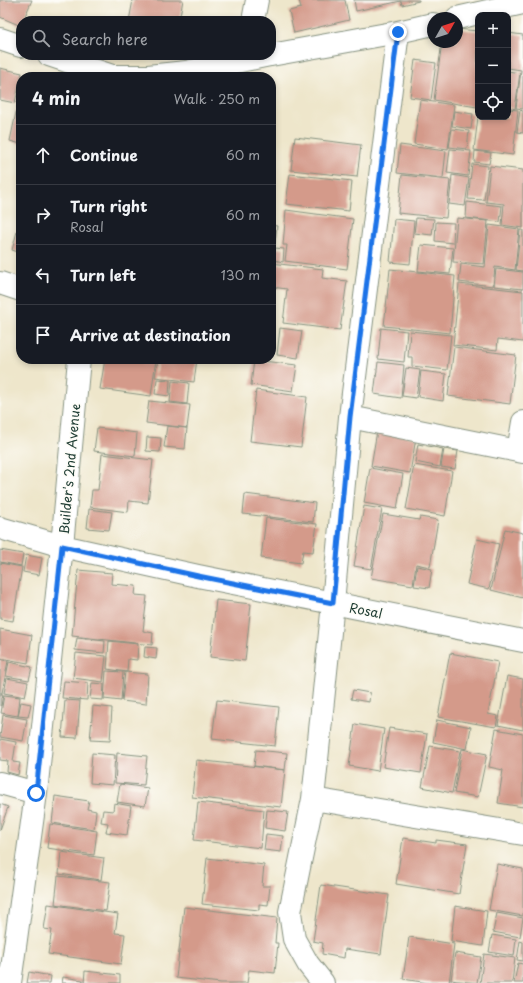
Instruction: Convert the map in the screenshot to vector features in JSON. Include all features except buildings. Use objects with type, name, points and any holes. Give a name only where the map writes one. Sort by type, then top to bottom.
[{"type":"street","points":[[254,16],[257,0]]},
{"type":"street","points":[[463,17],[523,3]]},
{"type":"street","points":[[276,54],[427,25]]},
{"type":"street","points":[[323,983],[308,964],[294,939],[290,912],[313,799],[350,417],[398,32]]},
{"type":"street","points":[[0,39],[16,44]]},
{"type":"street","points":[[64,60],[100,72]]},
{"type":"street","points":[[186,72],[235,60]]},
{"type":"street","points":[[0,283],[16,288]]},
{"type":"street","name":"Builder's 2nd Avenue","points":[[10,983],[36,793],[62,546],[79,364]]},
{"type":"street","points":[[350,417],[520,451],[523,422]]},
{"type":"street","name":"Rosal","points":[[0,528],[62,546],[198,576],[523,641]]},
{"type":"street","points":[[0,783],[36,793]]},
{"type":"street","points":[[313,799],[523,834]]},
{"type":"route","points":[[36,793],[62,546],[198,576],[333,603],[350,417],[398,32]]}]
